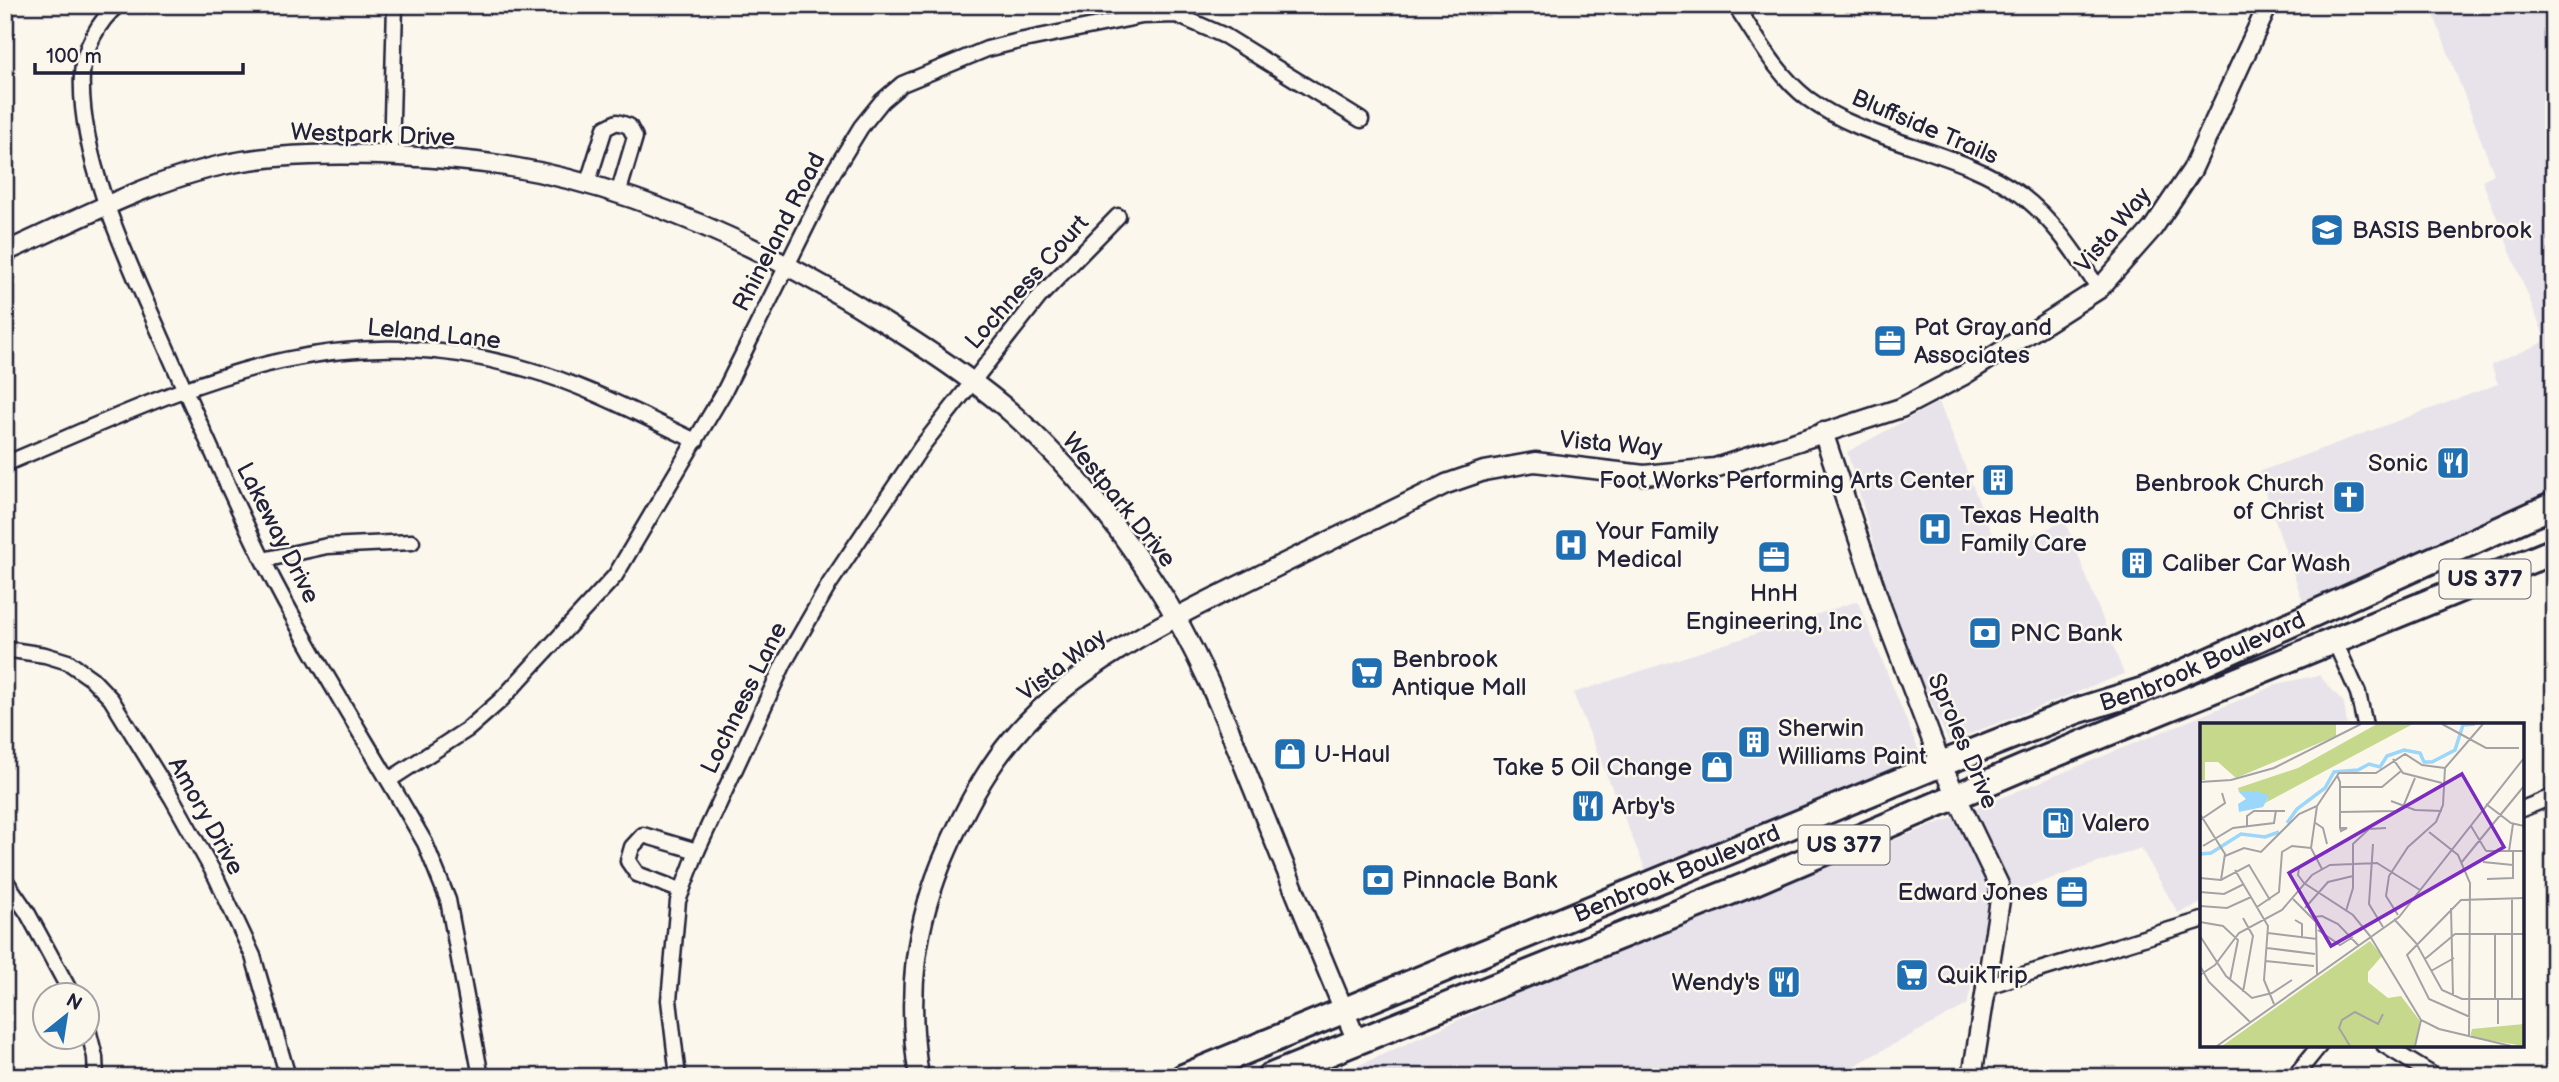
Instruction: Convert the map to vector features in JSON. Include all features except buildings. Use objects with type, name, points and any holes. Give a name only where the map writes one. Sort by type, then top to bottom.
[{"type":"highway","name":"Benbrook Boulevard","points":[[1183,1077],[1941,764],[2076,711],[2147,689],[2554,505]]},
{"type":"highway","name":"Benbrook Boulevard","points":[[1269,1077],[1811,859],[1958,794],[2554,551]]},
{"type":"street","name":"Lakeway Drive","points":[[118,5],[109,12],[90,42],[82,71],[86,123],[106,207],[263,560],[425,843],[448,900],[481,1077]]},
{"type":"street","points":[[391,156],[395,5]]},
{"type":"street","name":"Bluffside Trails","points":[[1735,5],[1773,61],[1805,97],[1832,113],[1970,167],[2020,194],[2057,228],[2099,289]]},
{"type":"street","name":"Vista Way","points":[[919,1077],[911,1003],[912,971],[918,933],[935,878],[958,824],[990,768],[1028,721],[1090,670],[1174,616],[1446,484],[1484,471],[1535,462],[1644,475],[1677,474],[1715,468],[1769,453],[1909,404],[1964,375],[2099,289],[2153,228],[2192,170],[2268,5]]},
{"type":"street","name":"Rhineland Road","points":[[389,780],[468,729],[501,700],[615,576],[696,441],[834,171],[861,127],[882,101],[902,84],[987,49],[1142,16],[1177,15],[1225,36],[1361,120]]},
{"type":"street","points":[[587,185],[605,128],[617,122],[629,126],[635,137],[618,194]]},
{"type":"street","name":"Westpark Drive","points":[[5,252],[179,177],[240,162],[331,154],[391,156],[505,166],[618,194],[673,213],[842,295],[971,380],[1014,415],[1080,484],[1137,557],[1174,616],[1211,684],[1356,1041]]},
{"type":"street","name":"Lochness Court","points":[[971,380],[1040,296],[1118,216]]},
{"type":"street","name":"Leland Lane","points":[[5,464],[185,388],[253,365],[316,352],[380,347],[456,354],[532,370],[576,386],[696,441]]},
{"type":"street","name":"Lochness Lane","points":[[678,1077],[669,1000],[671,952],[682,891],[697,851],[784,663],[830,583],[922,446],[971,380]]},
{"type":"street","name":"Sproles Drive","points":[[1823,432],[1882,609],[1941,764],[1958,794],[1999,885],[2000,900],[1984,987],[1972,1077]]},
{"type":"street","points":[[263,560],[327,546],[412,542]]},
{"type":"street","points":[[2335,642],[2358,693],[2365,723]]},
{"type":"street","name":"Amory Drive","points":[[5,649],[46,655],[68,662],[92,679],[111,699],[184,820],[253,956],[288,1077]]},
{"type":"street","points":[[2524,808],[2554,796]]},
{"type":"street","points":[[682,891],[636,874],[628,861],[632,847],[643,835],[697,851]]},
{"type":"street","points":[[5,880],[27,912],[64,981]]},
{"type":"street","points":[[1984,987],[2200,921]]},
{"type":"street","points":[[2294,1077],[2318,1047]]},
{"type":"street","points":[[2387,1047],[2436,1077]]},
{"type":"street","points":[[93,1050],[96,1077]]},
{"type":"shaded area","points":[[2430,5],[2554,5],[2554,489],[2303,602],[2258,472],[2498,384],[2491,365],[2546,341],[2482,180],[2494,174]]},
{"type":"shaded area","points":[[1939,402],[1998,549],[2065,521],[2124,674],[1949,742],[1901,635],[1847,452]]},
{"type":"shaded area","points":[[1858,601],[1921,756],[1646,871],[1573,693]]},
{"type":"shaded area","points":[[2319,675],[2344,703],[2347,723],[2200,723],[2200,904],[2178,913],[2141,848],[1990,900],[1967,1005],[1833,1077],[1333,1077],[1668,925],[1947,820],[2281,683]]},
{"type":"place","name":"BASIS Benbrook","points":[[2327,230]]},
{"type":"place","name":"Pat Gray and Associates","points":[[1890,341]]},
{"type":"place","name":"Sonic","points":[[2453,463]]},
{"type":"place","name":"Foot Works Performing Arts Center","points":[[1998,480]]},
{"type":"place","name":"Benbrook Church of Christ","points":[[2349,497]]},
{"type":"place","name":"Texas Health Family Care","points":[[1935,529]]},
{"type":"place","name":"Your Family Medical","points":[[1571,545]]},
{"type":"place","name":"HnH Engineering, Inc","points":[[1774,557]]},
{"type":"place","name":"Caliber Car Wash","points":[[2137,563]]},
{"type":"place","name":"PNC Bank","points":[[1985,633]]},
{"type":"place","name":"Benbrook Antique Mall","points":[[1367,673]]},
{"type":"place","name":"Sherwin Williams Paint","points":[[1754,742]]},
{"type":"place","name":"U-Haul","points":[[1290,754]]},
{"type":"place","name":"Take 5 Oil Change","points":[[1717,767]]},
{"type":"place","name":"Arby's","points":[[1588,806]]},
{"type":"place","name":"Valero","points":[[2058,823]]},
{"type":"place","name":"Pinnacle Bank","points":[[1378,880]]},
{"type":"place","name":"Edward Jones","points":[[2072,892]]},
{"type":"place","name":"QuikTrip","points":[[1912,975]]},
{"type":"place","name":"Wendy's","points":[[1784,982]]}]
